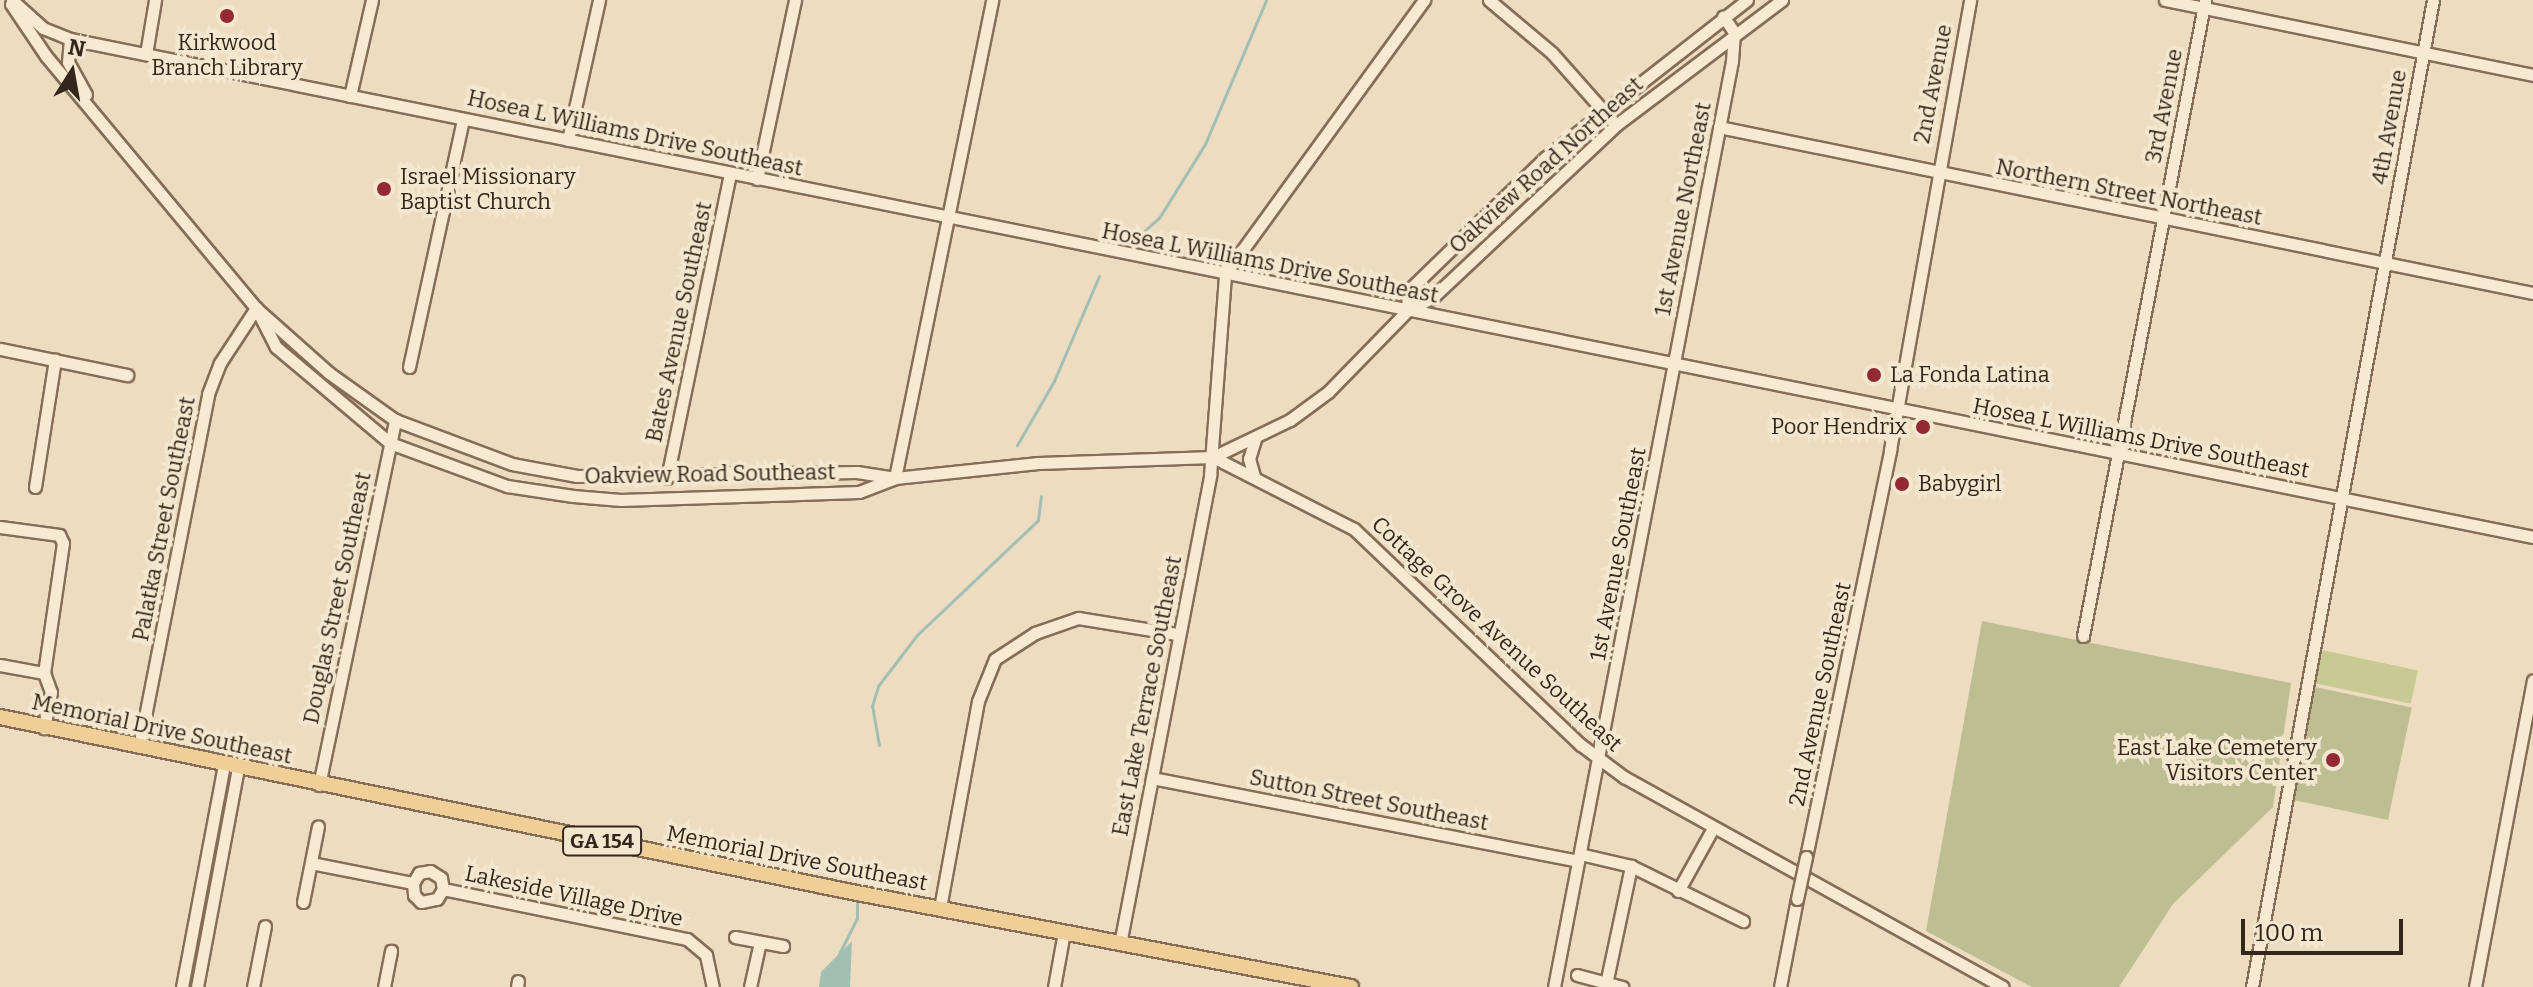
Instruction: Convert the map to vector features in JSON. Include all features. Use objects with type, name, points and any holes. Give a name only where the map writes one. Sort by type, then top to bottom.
[{"type":"main road","name":"Memorial Drive Southeast","points":[[0,717],[319,785],[1351,987]]},
{"type":"street","name":"Hosea L Williams Drive Southeast","points":[[11,0],[43,28],[70,39],[2533,537]]},
{"type":"street","name":"Oakview Road Southeast","points":[[11,0],[41,49],[90,102],[256,308],[329,373],[395,420],[512,464],[577,476],[667,478],[857,472],[895,478],[1038,463],[1213,457],[1255,439],[1328,392],[1407,311]]},
{"type":"street","points":[[146,54],[155,0]]},
{"type":"street","points":[[350,96],[372,0]]},
{"type":"street","points":[[568,140],[599,0]]},
{"type":"street","points":[[757,179],[795,0]]},
{"type":"street","points":[[895,478],[945,217],[992,0]]},
{"type":"street","points":[[1225,274],[1424,0]]},
{"type":"street","points":[[1489,0],[1543,44],[1616,125]]},
{"type":"street","name":"Oakview Road Northeast","points":[[1407,311],[1408,291],[1603,110],[1747,0]]},
{"type":"street","name":"Oakview Road Northeast","points":[[1407,311],[1433,297],[1616,125],[1734,32],[1782,0]]},
{"type":"street","name":"2nd Avenue","points":[[1897,410],[1936,175],[1970,0]]},
{"type":"street","points":[[2165,0],[2204,4],[2533,75]]},
{"type":"street","name":"4th Avenue","points":[[2252,987],[2339,498],[2433,0]]},
{"type":"street","name":"3rd Avenue","points":[[2083,636],[2204,4]]},
{"type":"street","points":[[1723,16],[1734,32]]},
{"type":"street","name":"1st Avenue Northeast","points":[[1674,365],[1732,61],[1734,32]]},
{"type":"street","name":"Oakview Road Southeast","points":[[70,39],[68,62],[90,102]]},
{"type":"street","points":[[409,367],[463,119]]},
{"type":"street","name":"Northern Street Northeast","points":[[1719,127],[1936,175],[2385,260],[2533,293]]},
{"type":"street","name":"Bates Avenue Southeast","points":[[667,478],[730,173]]},
{"type":"street","name":"East Lake Terrace Southeast","points":[[1120,944],[1213,457],[1225,274]]},
{"type":"street","name":"Oakview Road Southeast","points":[[256,308],[276,347],[390,443],[507,486],[621,500],[859,492],[895,478]]},
{"type":"street","name":"Palatka Street Southeast","points":[[139,747],[208,394],[220,363],[256,308]]},
{"type":"street","points":[[0,349],[127,375]]},
{"type":"street","points":[[35,487],[55,360]]},
{"type":"street","name":"1st Avenue Southeast","points":[[1554,987],[1674,365]]},
{"type":"street","name":"2nd Avenue Southeast","points":[[1780,987],[1897,410]]},
{"type":"street","name":"Douglas Street Southeast","points":[[319,785],[395,420]]},
{"type":"street","points":[[1254,476],[1249,459],[1255,439]]},
{"type":"street","name":"Cottage Grove Avenue Southeast","points":[[1213,457],[1354,529],[1599,760],[1988,983],[2003,987]]},
{"type":"street","points":[[0,527],[59,535],[63,543],[44,673],[51,692],[44,728]]},
{"type":"street","points":[[940,908],[978,701],[995,659],[1035,633],[1078,618],[1177,634]]},
{"type":"street","points":[[0,665],[44,673]]},
{"type":"street","points":[[2475,987],[2533,680]]},
{"type":"street","points":[[182,987],[231,766]]},
{"type":"street","points":[[197,987],[231,766]]},
{"type":"street","name":"Sutton Street Southeast","points":[[1152,778],[1631,866],[1743,921]]},
{"type":"street","points":[[303,902],[318,826]]},
{"type":"street","points":[[1678,891],[1713,828]]},
{"type":"street","name":"Lakeside Village Drive","points":[[311,863],[413,883]]},
{"type":"street","points":[[1606,984],[1631,866]]},
{"type":"street","name":"Lakeside Village Drive","points":[[430,871],[441,878],[443,889],[437,899],[421,902],[414,895],[413,883],[419,873],[430,871]]},
{"type":"street","name":"Lakeside Village Drive","points":[[443,889],[687,939],[706,955],[713,987]]},
{"type":"street","points":[[253,987],[265,926]]},
{"type":"street","points":[[1054,987],[1064,932]]},
{"type":"street","points":[[735,937],[783,946]]},
{"type":"street","points":[[750,987],[760,942]]},
{"type":"street","points":[[384,987],[391,951]]},
{"type":"street","points":[[1577,975],[1622,987]]},
{"type":"green space","points":[[1982,621],[2291,683],[2273,807],[2173,904],[2119,987],[2032,987],[1926,931]]},
{"type":"green space","points":[[2322,650],[2418,670],[2411,704],[2315,683]]},
{"type":"green space","points":[[2315,687],[2412,708],[2388,820],[2291,799]]},
{"type":"shaded area","points":[[852,941],[850,987],[819,987],[821,972]]},
{"type":"waterway","points":[[1141,234],[1159,218],[1205,144],[1266,0]]},
{"type":"waterway","points":[[1017,445],[1054,381],[1099,276]]},
{"type":"waterway","points":[[879,745],[872,706],[878,686],[917,635],[1038,520],[1041,496]]},
{"type":"waterway","points":[[837,958],[857,918],[857,903]]},
{"type":"place","name":"Kirkwood Branch Library","points":[[227,16]]},
{"type":"place","name":"Israel Missionary Baptist Church","points":[[384,189]]},
{"type":"place","name":"La Fonda Latina","points":[[1874,375]]},
{"type":"place","name":"Poor Hendrix","points":[[1923,427]]},
{"type":"place","name":"Babygirl","points":[[1902,484]]},
{"type":"place","name":"East Lake Cemetery Visitors Center","points":[[2333,760]]}]
